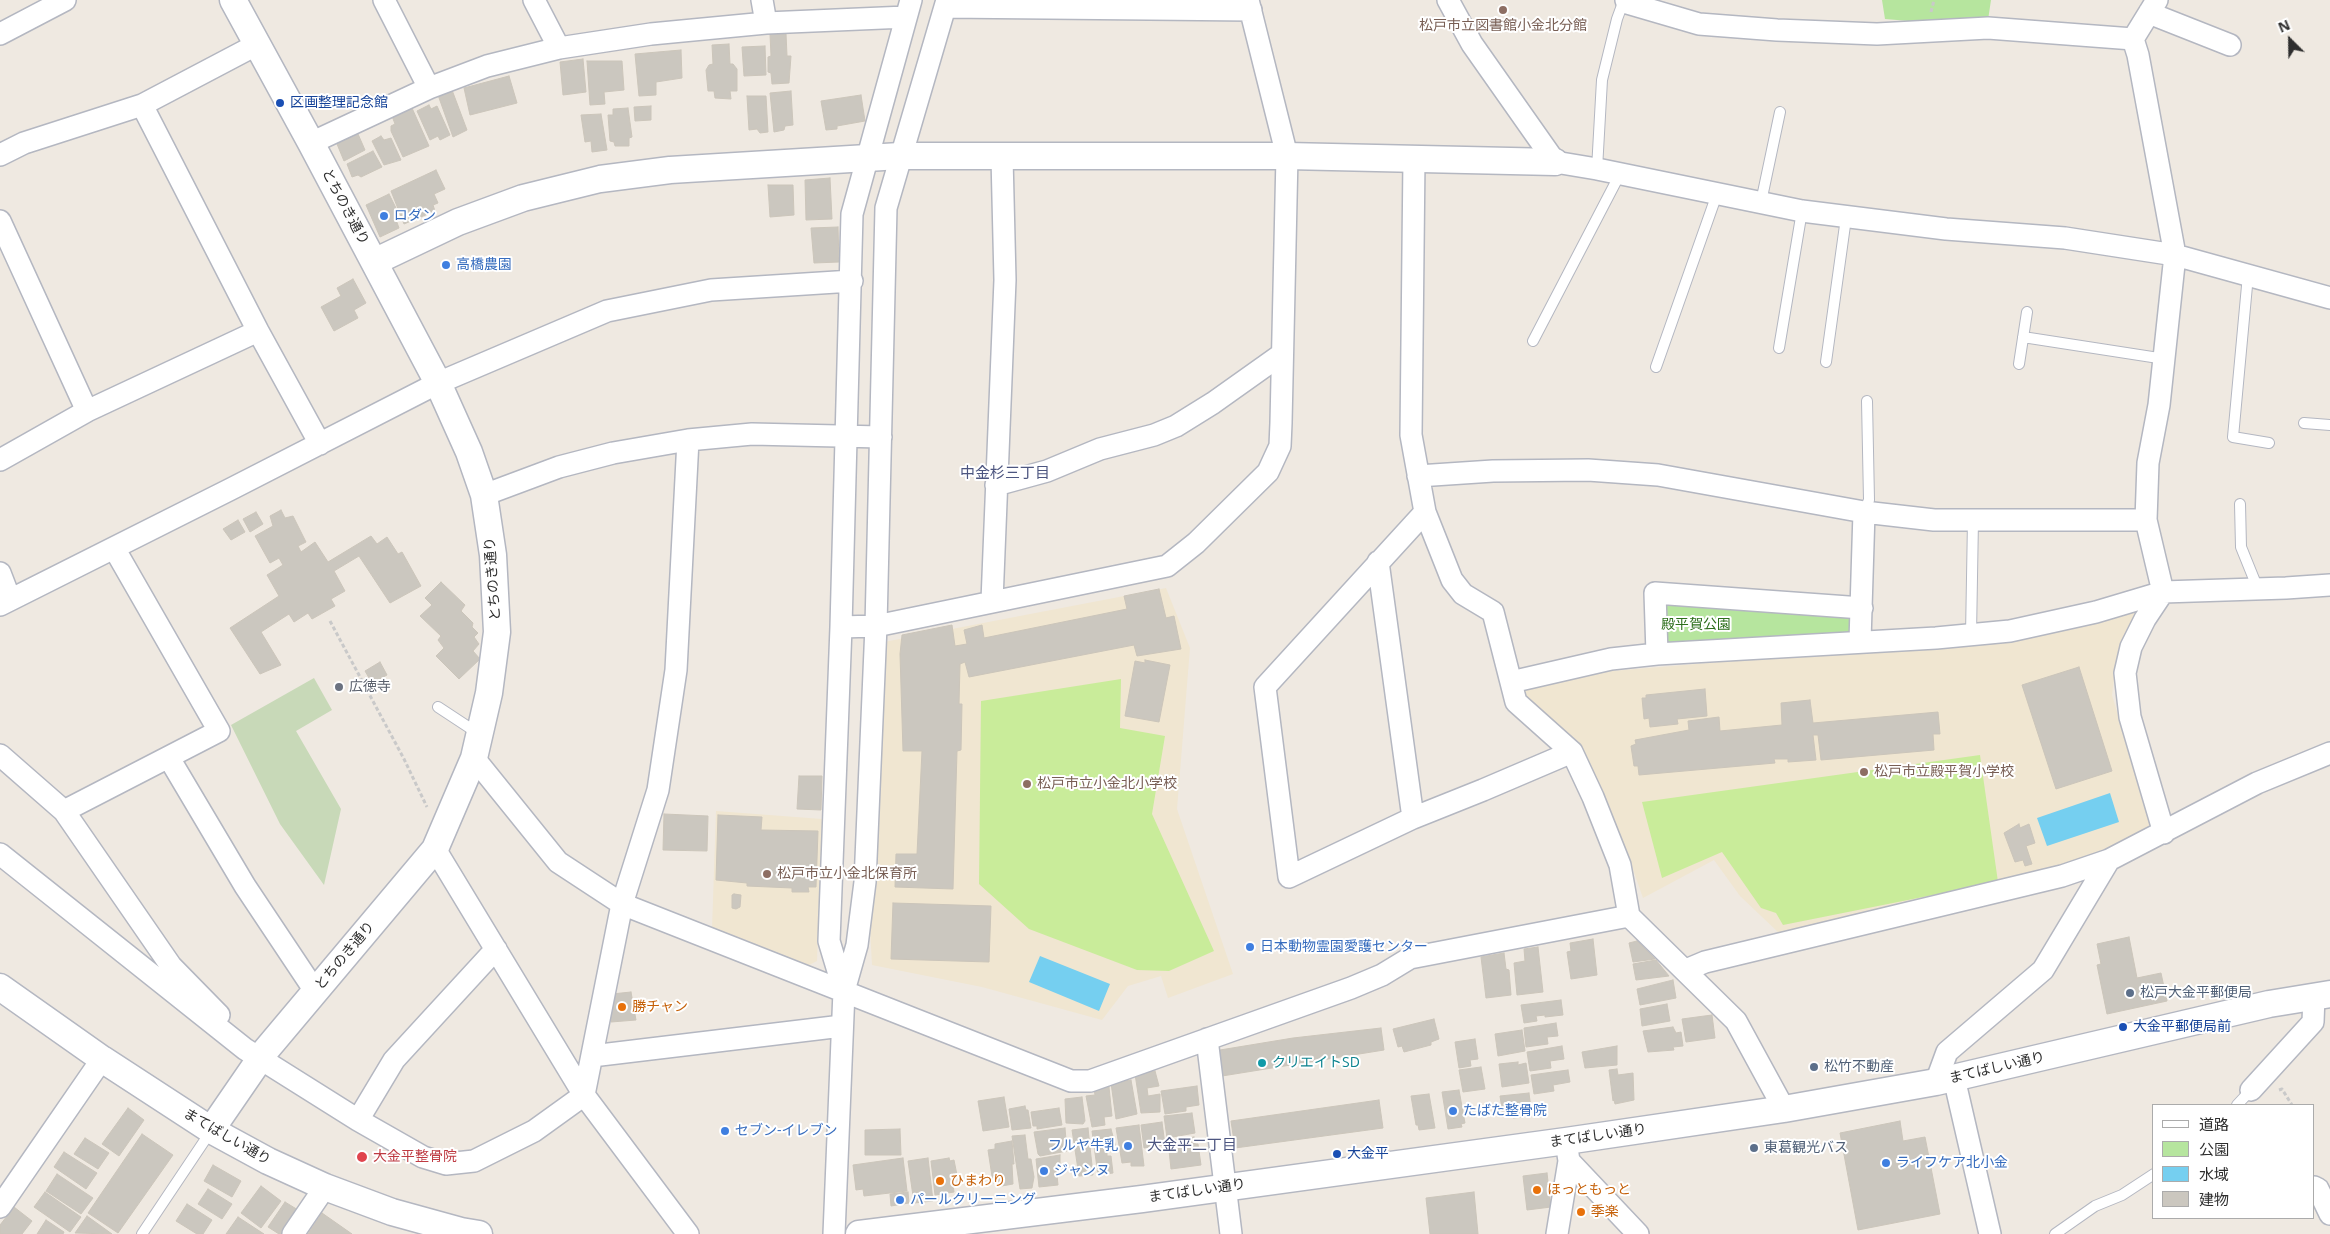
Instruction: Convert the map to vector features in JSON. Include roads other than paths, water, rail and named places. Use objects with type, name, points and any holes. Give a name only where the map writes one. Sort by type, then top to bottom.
[{"type":"street","points":[[0,34],[64,0]]},
{"type":"street","name":"とちのき通り","points":[[211,1130],[253,1054],[266,1050],[435,849],[477,746],[489,693],[497,632],[493,555],[484,495],[469,452],[438,383],[312,143],[256,45],[233,0]]},
{"type":"street","points":[[384,0],[429,88]]},
{"type":"street","points":[[534,0],[559,48]]},
{"type":"street","points":[[762,0],[766,23]]},
{"type":"street","points":[[1448,0],[1472,44],[1555,162]]},
{"type":"street","points":[[1625,0],[1627,3],[1699,24],[1777,30],[1877,34],[1988,28],[2133,40]]},
{"type":"street","points":[[834,1234],[844,991],[857,945],[865,882],[876,626],[886,208],[946,4],[1250,5],[1288,156],[1280,446],[1268,472],[1196,544],[1167,566],[876,626],[841,627]]},
{"type":"street","points":[[2164,833],[2130,717],[2124,673],[2131,647],[2145,619],[2163,592],[2146,520],[2148,463],[2165,359],[2175,255],[2138,55],[2133,40],[2153,6],[2230,45]]},
{"type":"street","points":[[312,143],[429,88],[487,66],[559,48],[651,34],[909,9],[852,214],[852,281],[829,941],[844,991]]},
{"type":"street","points":[[0,155],[24,144],[142,105],[256,45]]},
{"type":"street","points":[[142,105],[258,330],[320,444]]},
{"type":"street","points":[[374,262],[458,222],[523,198],[600,179],[670,170],[900,156],[1288,156],[1414,158],[1555,162],[1846,218],[1946,229],[2065,238],[2175,255],[2330,298]]},
{"type":"street","points":[[992,601],[1005,280],[1002,157]]},
{"type":"street","points":[[1414,158],[1411,435],[1425,512],[1452,580],[1463,594],[1493,612],[1516,702],[1572,752],[1593,797],[1620,865],[1628,916],[1686,970],[1736,1022],[1784,1109]]},
{"type":"street","points":[[0,221],[87,411]]},
{"type":"street","points":[[0,573],[5,602],[438,383],[608,311],[711,290],[852,281]]},
{"type":"street","points":[[0,460],[87,411],[258,330]]},
{"type":"street","points":[[996,485],[1047,471],[1100,450],[1154,436],[1176,426],[1213,404],[1282,354]]},
{"type":"street","points":[[484,495],[559,467],[613,453],[688,440],[752,434],[880,437]]},
{"type":"street","points":[[0,854],[253,1054],[358,1120],[423,1157],[446,1164],[474,1161],[534,1131],[584,1094],[622,904],[658,790],[676,670],[688,440]]},
{"type":"street","points":[[1418,476],[1493,470],[1578,470],[1658,475],[1864,512],[1934,520],[2146,520]]},
{"type":"street","points":[[1425,512],[1265,687],[1289,877],[1412,818],[1572,752]]},
{"type":"street","points":[[1860,641],[1864,512]]},
{"type":"street","points":[[64,812],[218,731],[114,548]]},
{"type":"street","points":[[1378,562],[1412,818]]},
{"type":"street","points":[[1511,682],[1611,659],[1657,654],[2010,631],[2046,624],[2163,592],[2330,585]]},
{"type":"street","points":[[1657,654],[1655,593],[1862,608]]},
{"type":"street","points":[[477,746],[558,862],[622,904],[1071,1082],[1090,1081],[1351,988],[1382,975],[1410,958],[1628,916]]},
{"type":"street","points":[[1686,970],[1704,962],[2062,876],[2109,860],[2257,783],[2330,753]]},
{"type":"street","points":[[0,755],[64,812],[171,966],[253,1054]]},
{"type":"street","points":[[169,758],[245,886],[315,992]]},
{"type":"street","points":[[435,849],[584,1094],[688,1234]]},
{"type":"street","points":[[1990,1234],[1945,1080],[1947,1052],[2043,970],[2109,860]]},
{"type":"street","points":[[358,1120],[394,1060],[496,949]]},
{"type":"street","name":"まてばしい通り","points":[[0,987],[102,1059],[211,1130],[268,1161],[325,1187],[392,1212],[466,1233]]},
{"type":"street","points":[[2244,1098],[2313,1022],[2322,995]]},
{"type":"street","name":"まてばしい通り","points":[[859,1234],[1225,1187],[1567,1151],[1945,1080],[2269,1004],[2322,995]]},
{"type":"street","points":[[592,1056],[842,1026]]},
{"type":"street","points":[[1207,1039],[1231,1234]]},
{"type":"street","points":[[0,1207],[102,1059]]},
{"type":"street","points":[[1557,1234],[1567,1151]]},
{"type":"street","points":[[1567,1151],[1638,1234]]},
{"type":"street","points":[[293,1234],[325,1187]]},
{"type":"street","points":[[2315,1188],[2318,1189],[2330,1214]]},
{"type":"lane","points":[[1597,169],[1602,80],[1617,19],[1625,0]]},
{"type":"lane","points":[[1761,202],[1780,112]]},
{"type":"lane","points":[[1533,341],[1620,174]]},
{"type":"lane","points":[[1656,367],[1717,194]]},
{"type":"lane","points":[[1778,348],[1802,211]]},
{"type":"lane","points":[[1826,362],[1846,218]]},
{"type":"lane","points":[[2248,275],[2233,437],[2269,443]]},
{"type":"lane","points":[[2019,364],[2027,312]]},
{"type":"lane","points":[[2023,337],[2165,359]]},
{"type":"lane","points":[[1864,512],[1869,500],[1867,401]]},
{"type":"lane","points":[[2304,424],[2330,425]]},
{"type":"lane","points":[[2240,504],[2241,547],[2258,589]]},
{"type":"lane","points":[[1971,635],[1973,520]]},
{"type":"lane","points":[[438,707],[477,746]]},
{"type":"lane","points":[[142,1234],[211,1130]]},
{"type":"lane","points":[[2055,1234],[2095,1206],[2122,1195],[2152,1175]]},
{"type":"water","points":[[2110,793],[2119,822],[2047,846],[2037,818]]},
{"type":"water","points":[[1040,956],[1110,984],[1099,1011],[1029,982]]},
{"type":"place","name":"松戸市立図書館小金北分館","points":[[1503,10]]},
{"type":"place","name":"区画整理記念館","points":[[280,103]]},
{"type":"place","name":"ロダン","points":[[384,216]]},
{"type":"place","name":"高橋農園","points":[[446,265]]},
{"type":"place","name":"広徳寺","points":[[339,687]]},
{"type":"place","name":"松戸市立殿平賀小学校","points":[[1864,772]]},
{"type":"place","name":"松戸市立小金北小学校","points":[[1027,784]]},
{"type":"place","name":"松戸市立小金北保育所","points":[[767,874]]},
{"type":"place","name":"日本動物霊園愛護センター","points":[[1250,947]]},
{"type":"place","name":"松戸大金平郵便局","points":[[2130,993]]},
{"type":"place","name":"勝チャン","points":[[622,1007]]},
{"type":"place","name":"大金平郵便局前","points":[[2123,1027]]},
{"type":"place","name":"クリエイトSD","points":[[1262,1063]]},
{"type":"place","name":"松竹不動産","points":[[1814,1067]]},
{"type":"place","name":"たばた整骨院","points":[[1453,1111]]},
{"type":"place","name":"セブン-イレブン","points":[[725,1131]]},
{"type":"place","name":"フルヤ牛乳","points":[[1128,1146]]},
{"type":"place","name":"東葛観光バス","points":[[1754,1148]]},
{"type":"place","name":"大金平","points":[[1337,1154]]},
{"type":"place","name":"大金平整骨院","points":[[362,1157]]},
{"type":"place","name":"ライフケア北小金","points":[[1886,1163]]},
{"type":"place","name":"ジャンヌ","points":[[1044,1171]]},
{"type":"place","name":"ひまわり","points":[[940,1181]]},
{"type":"place","name":"ほっともっと","points":[[1537,1190]]},
{"type":"place","name":"パールクリーニング","points":[[900,1200]]},
{"type":"place","name":"季楽","points":[[1581,1212]]},
{"type":"district","name":"中金杉三丁目","points":[[1005,474]]},
{"type":"district","name":"大金平二丁目","points":[[1192,1146]]},
{"type":"park label","name":"殿平賀公園","points":[[1696,625]]}]
